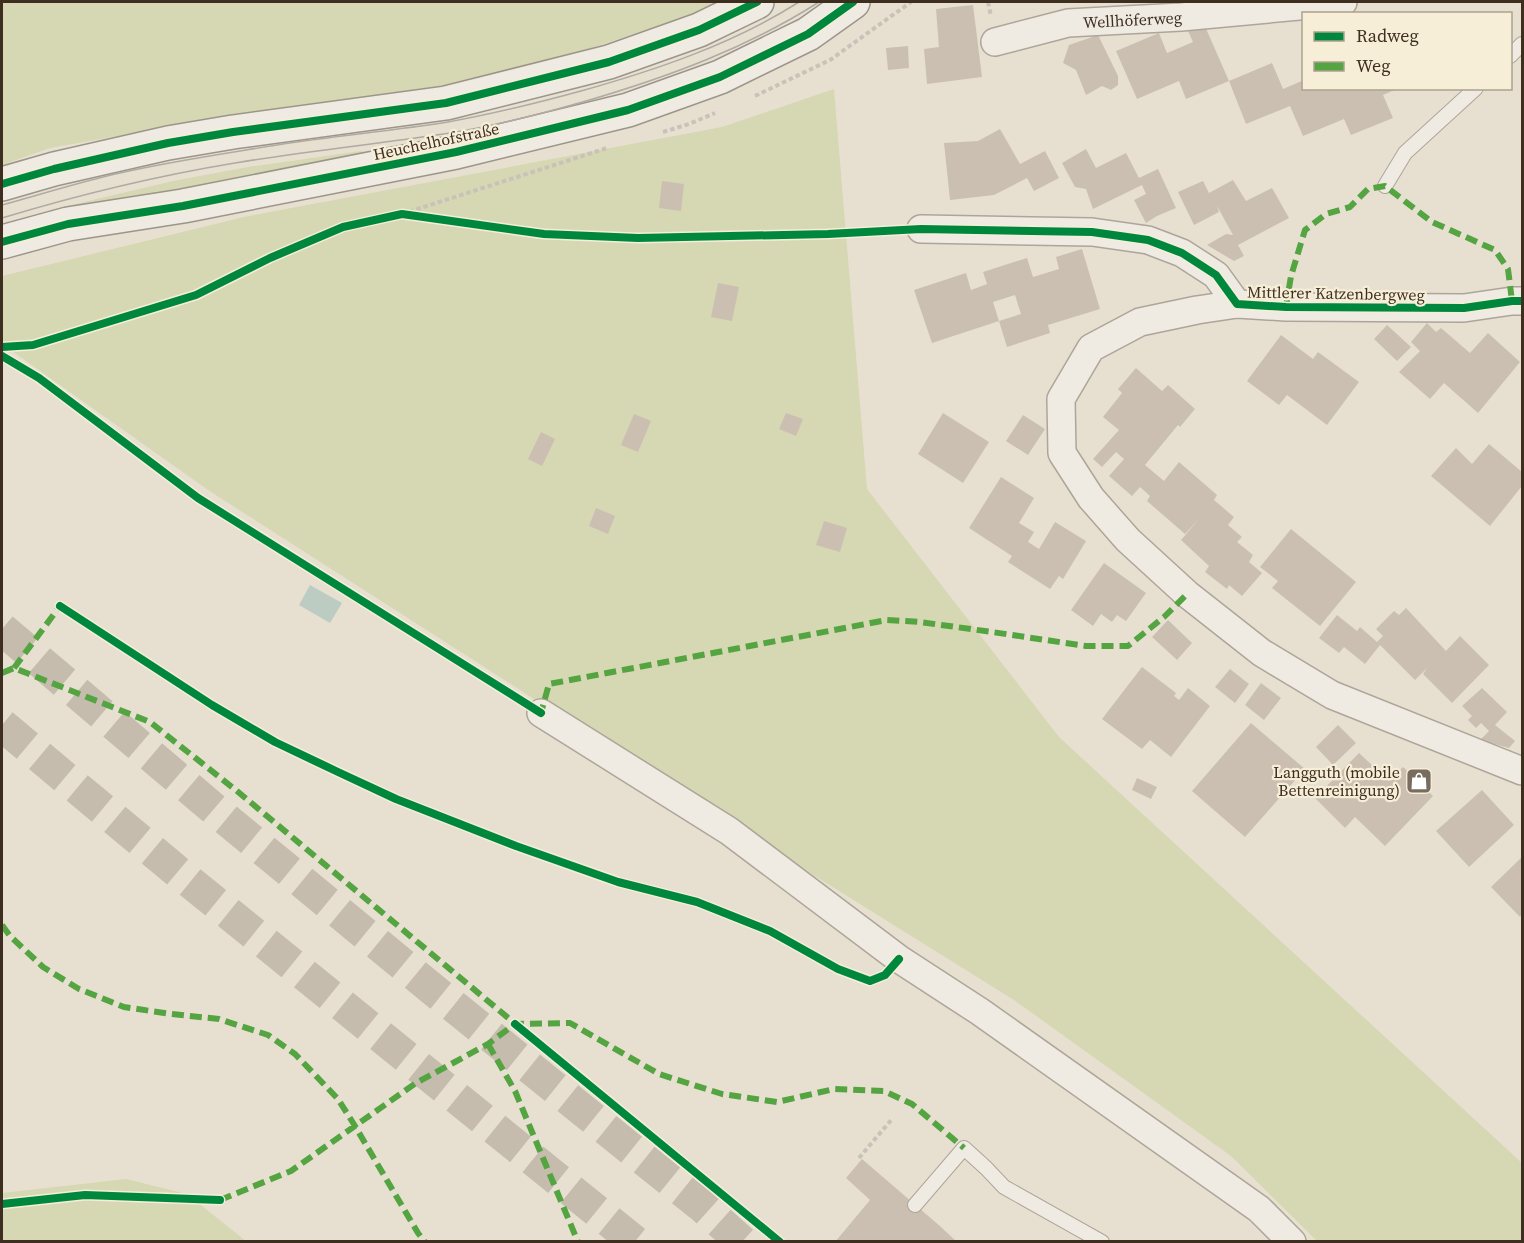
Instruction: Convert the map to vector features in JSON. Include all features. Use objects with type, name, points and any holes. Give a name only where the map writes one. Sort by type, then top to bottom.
[{"type":"main road","points":[[2,184],[54,169],[168,143],[232,132],[446,104],[609,62],[699,30],[757,2]]},
{"type":"main road","name":"Heuchelhofstraße","points":[[2,242],[68,224],[183,206],[456,152],[628,110],[720,77],[808,34],[853,2]]},
{"type":"street","name":"Wellhöferweg","points":[[995,42],[1068,23],[1181,17],[1343,2]]},
{"type":"street","name":"Mittlerer Katzenbergweg","points":[[921,229],[1092,232],[1148,240],[1182,253],[1216,275],[1237,304]]},
{"type":"street","name":"Mittlerer Katzenbergweg","points":[[1522,301],[1464,308],[1237,304],[1140,322],[1091,348],[1061,399],[1062,453],[1091,498],[1128,540],[1187,594],[1262,653],[1332,695],[1522,771]]},
{"type":"street","points":[[541,713],[729,831],[899,959],[979,1011],[1259,1209],[1292,1242]]},
{"type":"lane","points":[[1385,186],[1405,153],[1474,90]]},
{"type":"lane","points":[[915,1205],[964,1148],[1004,1187],[1102,1242]]},
{"type":"path","points":[[859,1158],[892,1119]]},
{"type":"green space","points":[[2,2],[717,2],[687,16],[598,46],[524,68],[437,88],[232,116],[50,148],[2,165]]},
{"type":"green space","points":[[834,89],[867,489],[1059,737],[1522,1163],[1522,1241],[1317,1241],[1231,1156],[1014,1000],[645,770],[208,490],[2,344],[2,276],[244,217],[722,127]]},
{"type":"green space","points":[[361,151],[372,155],[51,215],[50,210],[173,181],[248,167]]},
{"type":"green space","points":[[126,1179],[187,1194],[246,1241],[2,1241],[2,1193]]},
{"type":"shaded area","points":[[310,585],[342,603],[330,623],[299,605]]},
{"type":"building","points":[[973,5],[982,77],[927,84],[924,49],[939,47],[936,9]]},
{"type":"building","points":[[1204,24],[1229,81],[1186,99],[1179,81],[1137,99],[1116,51],[1159,33],[1167,53],[1193,42],[1188,31]]},
{"type":"building","points":[[1098,35],[1118,76],[1118,85],[1111,90],[1102,86],[1086,95],[1076,70],[1063,63],[1069,45]]},
{"type":"building","points":[[908,46],[909,68],[888,70],[886,48]]},
{"type":"building","points":[[1272,63],[1283,89],[1302,81],[1302,90],[1395,90],[1383,95],[1393,118],[1351,135],[1344,119],[1303,136],[1290,106],[1246,124],[1229,81]]},
{"type":"building","points":[[1000,129],[1020,164],[1045,151],[1059,178],[1034,191],[1027,178],[994,195],[950,200],[944,143],[978,141]]},
{"type":"building","points":[[1086,149],[1096,168],[1126,153],[1139,178],[1158,169],[1176,208],[1146,223],[1134,200],[1146,194],[1142,185],[1093,209],[1086,189],[1075,187],[1062,163]]},
{"type":"building","points":[[1233,180],[1246,201],[1272,188],[1289,218],[1238,245],[1244,256],[1234,261],[1207,245],[1226,234],[1233,235],[1217,206],[1219,212],[1194,225],[1178,192],[1203,181],[1209,193]]},
{"type":"building","points":[[662,181],[684,184],[681,211],[659,208]]},
{"type":"building","points":[[1082,249],[1100,309],[1048,325],[1050,333],[1007,347],[999,321],[932,343],[914,290],[966,273],[971,290],[987,284],[983,272],[1027,258],[1033,277],[1059,269],[1056,257]],"holes":[[[1015,295],[1021,314],[999,321],[993,302]]]},
{"type":"building","points":[[718,283],[739,287],[732,321],[711,317]]},
{"type":"building","points":[[1427,323],[1436,332],[1441,328],[1470,353],[1488,333],[1520,362],[1478,413],[1444,383],[1430,399],[1399,372],[1420,351],[1411,342]]},
{"type":"building","points":[[1387,325],[1411,347],[1397,361],[1374,339]]},
{"type":"building","points":[[1281,335],[1313,359],[1318,352],[1359,382],[1327,425],[1287,395],[1279,405],[1247,381]]},
{"type":"building","points":[[1136,368],[1162,391],[1168,385],[1195,409],[1180,427],[1178,425],[1145,465],[1164,481],[1179,462],[1217,495],[1214,500],[1234,517],[1228,525],[1242,537],[1237,542],[1253,555],[1249,562],[1262,573],[1242,596],[1229,585],[1227,589],[1205,572],[1209,566],[1181,540],[1199,519],[1185,534],[1147,501],[1150,496],[1140,487],[1132,496],[1109,476],[1124,459],[1116,452],[1102,467],[1093,459],[1119,430],[1103,417],[1122,393],[1118,389]]},
{"type":"building","points":[[786,413],[803,419],[796,436],[779,429]]},
{"type":"building","points":[[943,413],[989,442],[963,483],[918,454]]},
{"type":"building","points":[[634,414],[651,421],[638,452],[621,445]]},
{"type":"building","points":[[1023,415],[1045,429],[1028,455],[1006,441]]},
{"type":"building","points":[[541,432],[555,439],[542,466],[528,459]]},
{"type":"building","points":[[1489,444],[1522,472],[1522,486],[1490,526],[1431,476],[1456,448],[1472,464]]},
{"type":"building","points":[[1001,477],[1034,498],[1019,523],[1034,532],[1028,542],[1039,549],[1055,522],[1086,541],[1063,579],[1059,576],[1050,589],[1008,562],[1012,556],[969,528]]},
{"type":"building","points":[[596,508],[615,516],[608,534],[589,526]]},
{"type":"building","points":[[824,521],[847,528],[840,552],[816,545]]},
{"type":"building","points":[[1291,529],[1356,582],[1320,626],[1272,588],[1278,581],[1260,567]]},
{"type":"building","points":[[1104,563],[1146,593],[1126,621],[1117,615],[1112,622],[1101,614],[1093,626],[1071,610]]},
{"type":"building","points":[[1406,608],[1446,651],[1460,636],[1489,665],[1452,703],[1423,674],[1427,668],[1415,680],[1380,645],[1365,664],[1344,647],[1339,653],[1319,638],[1337,615],[1357,631],[1360,627],[1377,642],[1383,636],[1376,629],[1394,611],[1399,615]]},
{"type":"building","points":[[1168,620],[1192,643],[1177,660],[1152,637]]},
{"type":"building","points":[[1142,667],[1176,693],[1174,696],[1179,700],[1188,688],[1210,706],[1171,757],[1150,740],[1142,749],[1102,719]]},
{"type":"building","points":[[1230,669],[1249,684],[1235,703],[1215,687]]},
{"type":"building","points":[[1261,683],[1281,698],[1264,720],[1245,705]]},
{"type":"building","points":[[1482,688],[1507,712],[1495,725],[1515,741],[1509,748],[1480,740],[1489,731],[1481,723],[1476,728],[1468,720],[1472,716],[1462,706]]},
{"type":"building","points":[[1251,723],[1305,769],[1245,837],[1192,791]]},
{"type":"building","points":[[1338,725],[1356,743],[1333,765],[1316,747]]},
{"type":"building","points":[[1359,753],[1389,781],[1403,767],[1433,796],[1385,846],[1355,817],[1345,828],[1315,798]]},
{"type":"building","points":[[1137,778],[1157,787],[1151,799],[1132,790]]},
{"type":"building","points":[[1482,790],[1514,825],[1469,867],[1436,831]]},
{"type":"building","points":[[1522,857],[1522,914],[1520,917],[1491,887]]},
{"type":"building","points":[[862,1159],[957,1242],[835,1242],[870,1200],[846,1178]]},
{"type":"tunnel","points":[[2,629],[221,815],[703,1207],[742,1242]]},
{"type":"tunnel","points":[[2,725],[179,873],[635,1242]]},
{"type":"tram line","points":[[2,205],[97,178],[152,166],[298,142],[448,122],[548,100],[637,74],[693,54],[748,31],[799,2]]},
{"type":"tram line","points":[[2,218],[88,194],[205,168],[450,133],[535,115],[617,92],[706,60],[764,34],[819,2]]},
{"type":"marked path","points":[[1286,307],[1291,276],[1305,230],[1326,214],[1350,207],[1368,189],[1385,186],[1432,222],[1495,250],[1508,269],[1512,301]]},
{"type":"marked path","points":[[538,711],[541,713],[549,684],[887,620],[920,622],[1086,646],[1128,646],[1164,617],[1187,594]]},
{"type":"marked path","points":[[14,668],[60,606]]},
{"type":"marked path","points":[[2,673],[14,668],[150,722],[237,791],[519,1027]]},
{"type":"marked path","points":[[2,925],[10,936],[43,967],[79,989],[124,1007],[219,1019],[268,1035],[295,1054],[338,1099],[425,1242]]},
{"type":"marked path","points":[[220,1200],[291,1171],[416,1083],[488,1044],[515,1024],[570,1023],[659,1074],[722,1094],[777,1102],[834,1089],[884,1091],[912,1104],[964,1148]]},
{"type":"marked path","points":[[488,1044],[515,1091],[578,1242]]},
{"type":"cycle path","points":[[2,184],[54,169],[168,143],[446,103],[609,62],[699,30],[757,2]]},
{"type":"cycle path","points":[[2,242],[68,224],[183,206],[456,152],[628,110],[720,77],[808,34],[853,2]]},
{"type":"cycle path","points":[[2,347],[33,345],[196,295],[270,258],[343,227],[402,214],[544,234],[638,238],[828,234],[921,229],[1092,232],[1148,240],[1182,253],[1216,275],[1237,304],[1286,307],[1464,308],[1522,301]]},
{"type":"cycle path","points":[[2,356],[39,378],[198,498],[541,713]]},
{"type":"cycle path","points":[[60,606],[212,705],[275,742],[396,799],[516,846],[618,882],[697,902],[770,931],[838,969],[870,981],[885,975],[899,959]]},
{"type":"cycle path","points":[[515,1024],[780,1242]]},
{"type":"cycle path","points":[[2,1204],[85,1195],[220,1200]]},
{"type":"place","name":"Langguth (mobile Bettenreinigung)","points":[[1419,781]]}]
